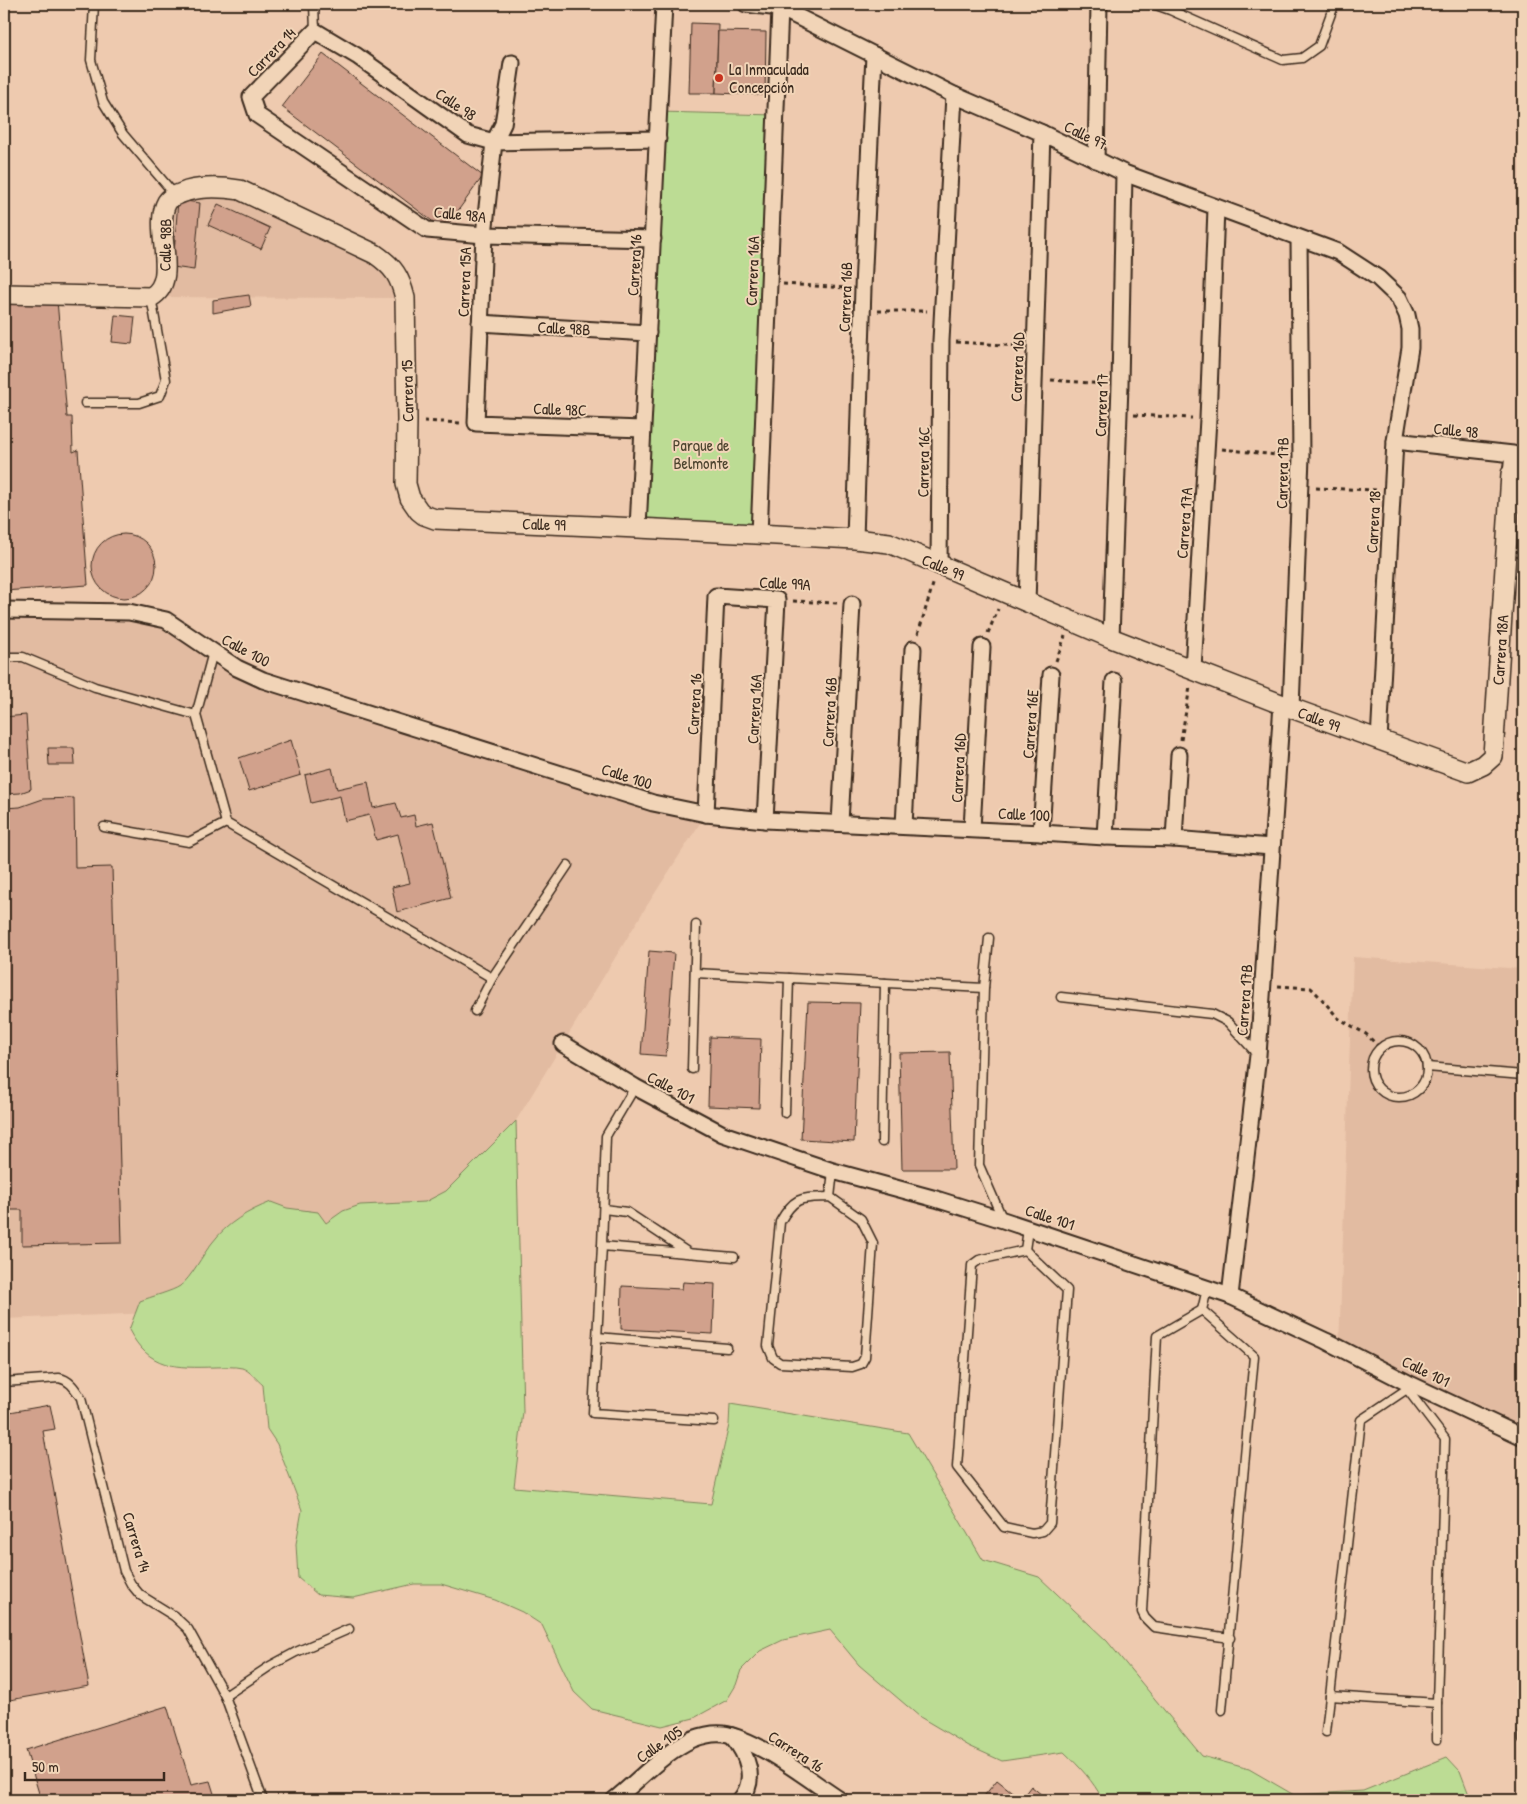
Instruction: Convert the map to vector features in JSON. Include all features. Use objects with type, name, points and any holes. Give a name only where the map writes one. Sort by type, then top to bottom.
[{"type":"street","name":"Carrera 16","points":[[638,528],[664,4]]},
{"type":"street","name":"Calle 97","points":[[746,4],[780,8],[954,95],[1042,133],[1124,173],[1338,252],[1360,265],[1392,290],[1404,306]]},
{"type":"street","points":[[1096,160],[1099,4]]},
{"type":"street","name":"Carrera 16A","points":[[759,535],[780,8]]},
{"type":"street","name":"Carrera 14","points":[[251,97],[315,31]]},
{"type":"street","name":"Calle 98","points":[[315,31],[358,56],[468,135],[494,142],[658,139]]},
{"type":"street","name":"Carrera 16B","points":[[855,539],[862,311],[874,55]]},
{"type":"street","name":"Carrera 15A","points":[[476,423],[484,235],[494,142],[503,124],[512,63]]},
{"type":"street","name":"Carrera 16C","points":[[939,566],[941,341],[954,95]]},
{"type":"street","name":"Calle 98A","points":[[251,97],[257,115],[428,230],[484,235],[652,239]]},
{"type":"street","name":"Carrera 16D","points":[[1027,603],[1042,133]]},
{"type":"street","name":"Carrera 17","points":[[1111,638],[1120,385],[1124,173]]},
{"type":"street","name":"Calle 98B","points":[[150,297],[160,289],[164,278],[164,220],[168,202],[175,195],[196,188],[221,187],[240,190],[348,240],[382,258],[388,262],[401,282],[404,298]]},
{"type":"street","name":"Carrera 17A","points":[[1193,669],[1208,419],[1216,208]]},
{"type":"street","name":"Carrera 17B","points":[[1230,1296],[1258,1055],[1271,846],[1287,706],[1301,457],[1299,239]]},
{"type":"street","points":[[4,294],[150,297]]},
{"type":"street","name":"Carrera 15","points":[[404,298],[407,420],[406,484]]},
{"type":"street","name":"Carrera 18","points":[[1379,742],[1395,441],[1410,348],[1410,329],[1404,306]]},
{"type":"street","name":"Calle 98B","points":[[480,323],[648,333]]},
{"type":"street","name":"Calle 98C","points":[[476,423],[642,429]]},
{"type":"street","name":"Calle 98","points":[[1395,441],[1513,454]]},
{"type":"street","name":"Carrera 18A","points":[[1468,772],[1484,765],[1493,756],[1517,475],[1513,454]]},
{"type":"street","name":"Calle 99","points":[[406,484],[410,498],[419,511],[435,519],[855,539],[889,543],[1004,594],[1111,638],[1379,742],[1468,772]]},
{"type":"street","name":"Carrera 16","points":[[706,814],[716,596]]},
{"type":"street","name":"Calle 99A","points":[[716,596],[777,600]]},
{"type":"street","name":"Carrera 16A","points":[[765,820],[777,600]]},
{"type":"street","name":"Carrera 16B","points":[[840,823],[852,604]]},
{"type":"street","name":"Calle 100","points":[[4,610],[129,612],[166,620],[237,668],[264,680],[653,803],[706,814],[765,820],[1105,837],[1174,838],[1271,846]]},
{"type":"street","name":"Carrera 16D","points":[[972,829],[982,647]]},
{"type":"street","points":[[904,826],[913,649]]},
{"type":"street","name":"Carrera 16E","points":[[1041,833],[1051,676]]},
{"type":"street","points":[[1105,837],[1114,682]]},
{"type":"street","points":[[1174,838],[1179,755]]},
{"type":"street","name":"Calle 101","points":[[563,1044],[635,1087],[723,1134],[833,1171],[936,1199],[1003,1220],[1230,1296],[1333,1344],[1408,1386],[1523,1437]]},
{"type":"street","name":"Calle 105","points":[[614,1800],[659,1762],[693,1739],[721,1734],[732,1736]]},
{"type":"street","name":"Carrera 16","points":[[732,1736],[763,1750],[840,1800]]},
{"type":"street","points":[[732,1736],[746,1755],[749,1770],[749,1783],[745,1795],[740,1800]]},
{"type":"lane","points":[[94,4],[91,60],[103,102],[124,134],[175,195]]},
{"type":"lane","points":[[314,4],[315,31]]},
{"type":"lane","points":[[1153,4],[1283,60],[1302,58],[1319,46],[1334,8]]},
{"type":"lane","points":[[85,403],[139,403],[160,396],[166,380],[150,297]]},
{"type":"lane","points":[[213,652],[196,715],[226,823],[492,978]]},
{"type":"lane","points":[[4,658],[22,657],[95,687],[196,715]]},
{"type":"lane","points":[[104,827],[189,842],[226,823]]},
{"type":"lane","points":[[475,1011],[492,978],[568,864]]},
{"type":"lane","points":[[692,1069],[696,925]]},
{"type":"lane","points":[[990,938],[984,988],[979,1165],[1003,1220]]},
{"type":"lane","points":[[695,974],[984,988]]},
{"type":"lane","points":[[784,1112],[789,978]]},
{"type":"lane","points":[[882,1142],[884,983]]},
{"type":"lane","points":[[1061,998],[1212,1014],[1228,1022],[1258,1055]]},
{"type":"lane","points":[[1404,1040],[1415,1045],[1424,1055],[1428,1067],[1425,1080],[1417,1091],[1406,1097],[1393,1097],[1381,1091],[1373,1081],[1370,1068],[1373,1056],[1380,1047],[1391,1041],[1404,1040]]},
{"type":"lane","points":[[1428,1067],[1523,1075]]},
{"type":"lane","points":[[635,1087],[606,1136],[594,1413],[714,1420]]},
{"type":"lane","points":[[830,1197],[833,1171]]},
{"type":"lane","points":[[830,1197],[861,1219],[873,1243],[865,1357],[861,1364],[852,1367],[780,1363],[772,1358],[768,1346],[780,1222],[788,1208],[800,1198],[830,1197]]},
{"type":"lane","points":[[604,1209],[627,1212],[690,1254]]},
{"type":"lane","points":[[1025,1250],[1028,1229]]},
{"type":"lane","points":[[602,1246],[734,1257]]},
{"type":"lane","points":[[1025,1250],[1067,1290],[1050,1523],[1043,1531],[1032,1533],[1004,1527],[957,1467],[972,1265],[979,1260],[1025,1250]]},
{"type":"lane","points":[[1207,1289],[1202,1310],[1157,1336],[1142,1612],[1154,1627],[1230,1638]]},
{"type":"lane","points":[[1202,1310],[1254,1356],[1222,1710]]},
{"type":"lane","points":[[597,1337],[727,1348]]},
{"type":"lane","name":"Carrera 14","points":[[4,1382],[65,1379],[81,1398],[124,1570],[131,1584],[140,1595],[174,1616],[188,1629],[225,1696],[263,1800]]},
{"type":"lane","points":[[1326,1732],[1361,1420],[1408,1386],[1445,1439],[1437,1740]]},
{"type":"lane","points":[[225,1696],[270,1666],[296,1652],[349,1629]]},
{"type":"lane","points":[[1330,1696],[1437,1704]]},
{"type":"lane","points":[[1523,1733],[1523,1739]]},
{"type":"path","points":[[769,284],[863,288]]},
{"type":"path","points":[[862,311],[943,311]]},
{"type":"path","points":[[941,341],[1036,346]]},
{"type":"path","points":[[1034,379],[1120,385]]},
{"type":"path","points":[[1118,415],[1208,419]]},
{"type":"path","points":[[407,420],[476,423]]},
{"type":"path","points":[[1206,448],[1301,457]]},
{"type":"path","points":[[1300,488],[1392,491]]},
{"type":"path","points":[[913,649],[939,566]]},
{"type":"path","points":[[982,647],[1004,594]]},
{"type":"path","name":"Calle 99A","points":[[777,600],[852,604]]},
{"type":"path","name":"Carrera 16E","points":[[1051,676],[1070,620]]},
{"type":"path","points":[[1179,755],[1193,669]]},
{"type":"path","points":[[1262,985],[1311,988],[1338,1018],[1366,1034],[1380,1047]]},
{"type":"shaded area","points":[[221,187],[375,254],[405,298],[151,297],[154,295],[165,209]]},
{"type":"shaded area","points":[[1523,244],[1523,305],[1516,289],[1514,261]]},
{"type":"shaded area","points":[[4,610],[166,620],[237,668],[706,814],[646,907],[365,1369],[201,1311],[4,1319]]},
{"type":"shaded area","points":[[1353,957],[1523,969],[1523,1437],[1339,1348]],"holes":[[[1404,1040],[1415,1045],[1424,1055],[1427,1067],[1425,1080],[1417,1091],[1406,1097],[1393,1097],[1381,1091],[1373,1081],[1370,1068],[1373,1056],[1379,1047],[1391,1041]]]},
{"type":"green space","name":"Parque de Belmonte","points":[[659,112],[775,115],[759,535],[638,528]]},
{"type":"green space","points":[[516,1121],[523,1412],[514,1487],[711,1504],[729,1425],[730,1404],[908,1433],[983,1560],[1039,1577],[1107,1641],[1202,1756],[1249,1769],[1294,1795],[1363,1791],[1447,1757],[1460,1771],[1471,1800],[1103,1800],[1086,1774],[1064,1752],[1002,1761],[969,1746],[920,1717],[859,1665],[830,1630],[783,1640],[760,1651],[741,1670],[736,1685],[727,1700],[694,1718],[662,1726],[592,1709],[574,1692],[542,1625],[522,1612],[495,1600],[441,1584],[414,1584],[353,1598],[318,1595],[298,1578],[296,1544],[302,1510],[277,1444],[267,1429],[263,1385],[242,1368],[176,1366],[165,1364],[155,1359],[145,1352],[129,1330],[140,1301],[180,1286],[189,1277],[208,1248],[224,1229],[254,1209],[271,1202],[287,1208],[318,1212],[326,1223],[343,1211],[360,1205],[425,1202],[446,1191]]},
{"type":"building","points":[[691,23],[718,24],[716,93],[689,93]]},
{"type":"building","points":[[718,31],[766,32],[765,95],[716,93]]},
{"type":"building","points":[[323,54],[483,176],[444,230],[282,107]]},
{"type":"building","points":[[178,200],[200,203],[194,270],[173,267]]},
{"type":"building","points":[[218,204],[270,228],[261,249],[208,225]]},
{"type":"building","points":[[249,295],[251,306],[213,313],[213,300]]},
{"type":"building","points":[[57,300],[67,417],[72,417],[73,452],[78,450],[88,585],[4,591],[4,303]]},
{"type":"building","points":[[115,315],[135,317],[132,344],[112,342]]},
{"type":"building","points":[[118,534],[130,534],[147,543],[154,554],[156,566],[154,578],[147,589],[130,598],[118,598],[106,593],[97,584],[92,572],[92,560],[97,548],[106,539]]},
{"type":"building","points":[[26,715],[31,789],[20,793],[4,794],[4,717]]},
{"type":"building","points":[[291,740],[301,775],[249,791],[239,758]]},
{"type":"building","points":[[48,748],[74,748],[75,765],[49,765]]},
{"type":"building","points":[[332,768],[337,789],[368,782],[373,808],[396,803],[401,818],[414,815],[416,826],[433,822],[451,898],[397,912],[392,887],[410,883],[398,834],[376,840],[369,815],[345,821],[340,796],[311,803],[305,775]]},
{"type":"building","points":[[74,798],[75,868],[112,867],[122,1243],[22,1245],[22,1210],[4,1210],[4,808],[20,807],[43,799]]},
{"type":"building","points":[[649,951],[674,953],[666,1056],[641,1054]]},
{"type":"building","points":[[808,1002],[860,1003],[854,1142],[801,1139]]},
{"type":"building","points":[[710,1037],[761,1039],[759,1108],[708,1106]]},
{"type":"building","points":[[950,1052],[954,1169],[902,1169],[899,1053]]},
{"type":"building","points":[[683,1282],[715,1284],[713,1334],[621,1329],[622,1286],[682,1289]]},
{"type":"building","points":[[50,1405],[55,1429],[43,1431],[89,1686],[4,1701],[4,1413]]},
{"type":"building","points":[[167,1706],[191,1785],[210,1781],[216,1800],[41,1800],[26,1750]]},
{"type":"building","points":[[997,1780],[1021,1799],[1031,1786],[1048,1800],[981,1800]]},
{"type":"place","name":"La Inmaculada Concepción","points":[[719,78]]}]
